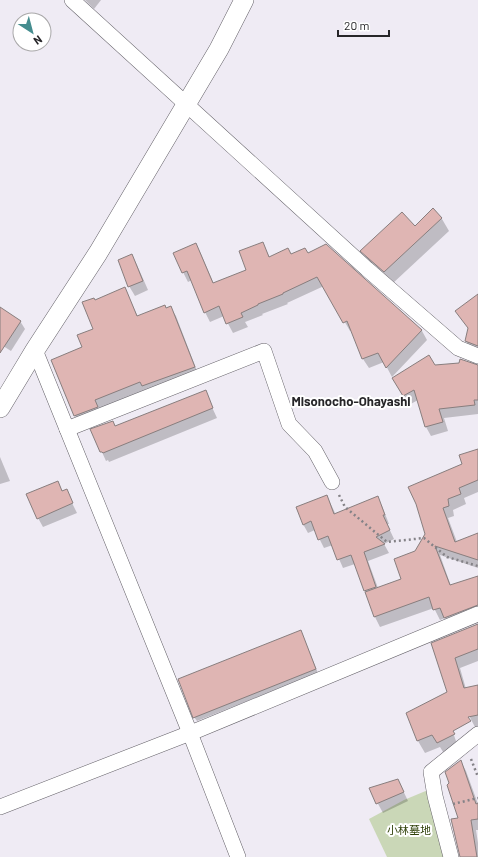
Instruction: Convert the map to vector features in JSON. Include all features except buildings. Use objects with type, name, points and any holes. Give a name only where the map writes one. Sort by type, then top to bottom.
[{"type":"street","points":[[72,0],[367,269],[458,348],[478,356]]},
{"type":"street","points":[[0,408],[35,350],[98,253],[219,50],[244,0]]},
{"type":"street","points":[[35,350],[190,733],[238,857]]},
{"type":"street","points":[[67,429],[264,351],[289,424],[315,451],[332,482]]},
{"type":"street","points":[[0,807],[190,733],[478,614]]},
{"type":"street","points":[[451,857],[438,808],[431,772],[478,734]]},
{"type":"path","points":[[332,482],[345,507],[387,542],[424,538],[448,556],[478,566]]},
{"type":"path","points":[[438,808],[478,798]]},
{"type":"green space","name":"小林墓地","points":[[428,790],[445,857],[387,857],[369,819],[404,800]]},
{"type":"district","name":"Misonocho-Ohayashi","points":[[351,401]]}]
